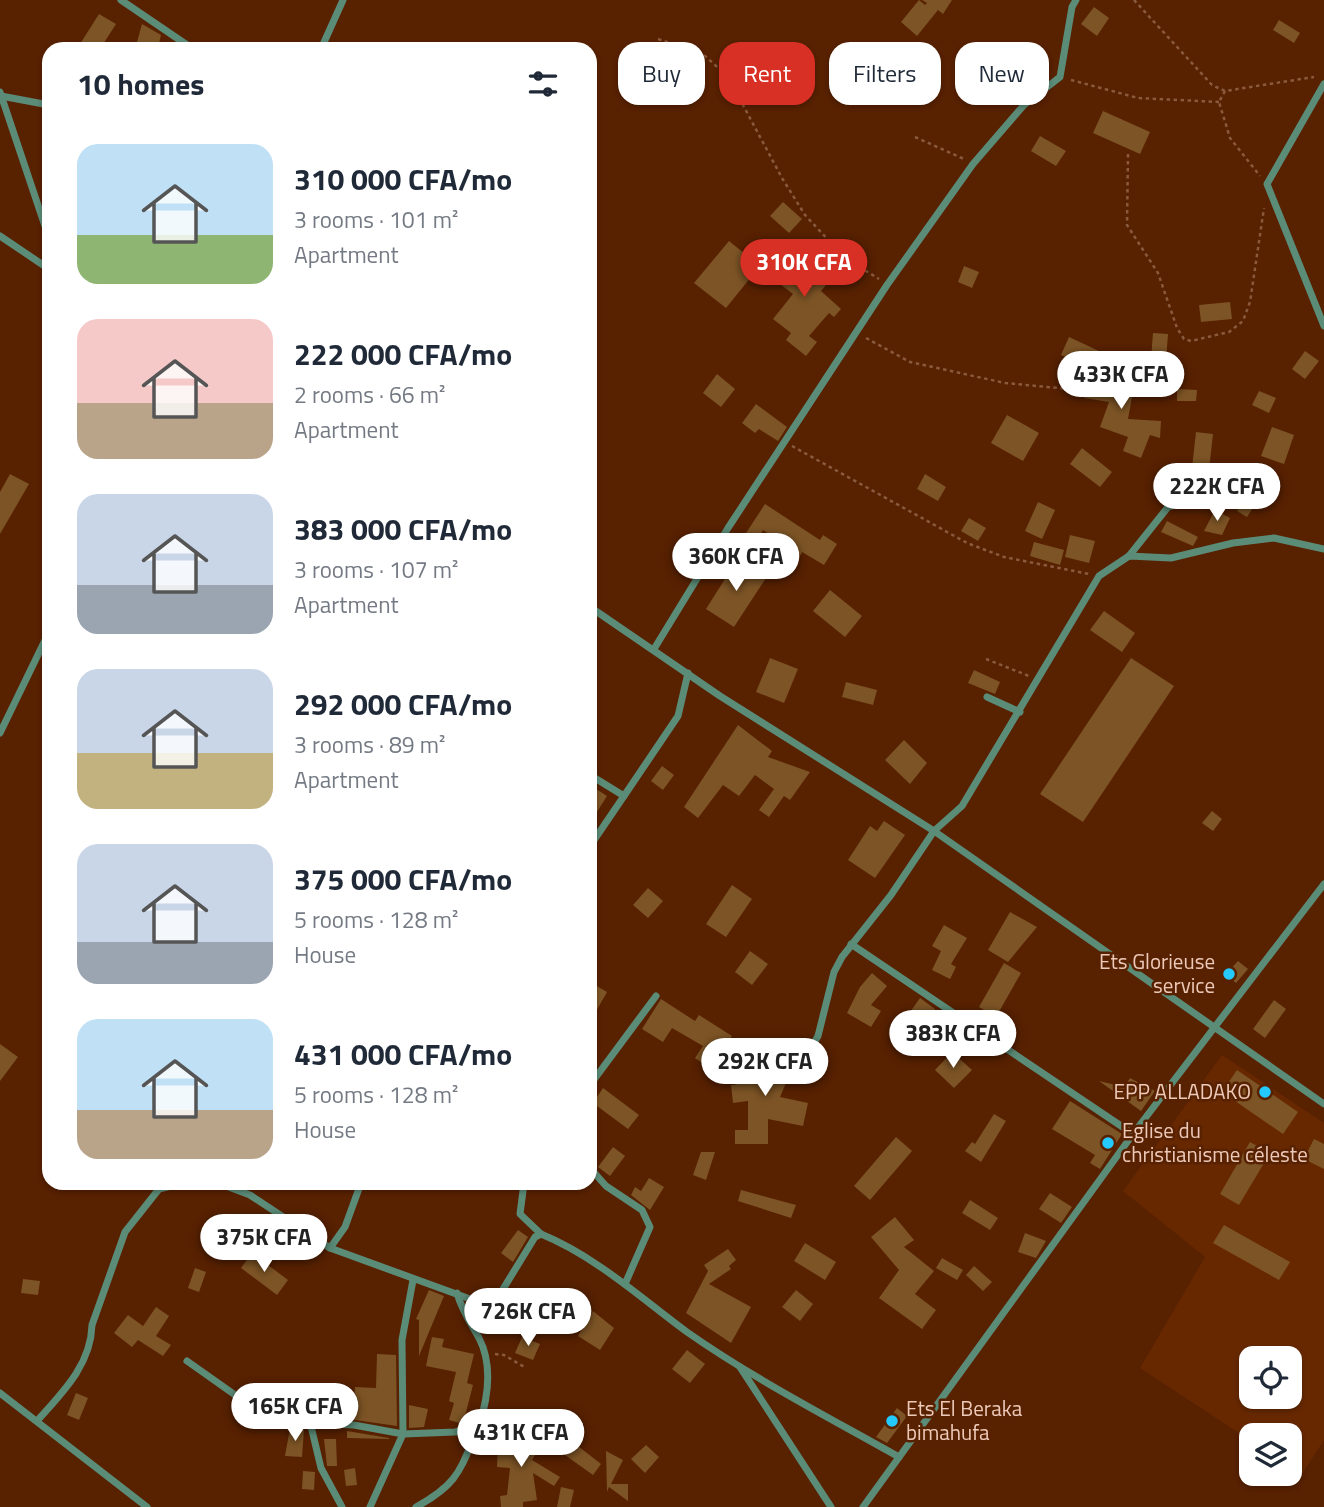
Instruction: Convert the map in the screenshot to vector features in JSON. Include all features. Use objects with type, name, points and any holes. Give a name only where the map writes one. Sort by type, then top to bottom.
[{"type":"street","points":[[121,0],[183,42]]},
{"type":"street","points":[[324,42],[344,0]]},
{"type":"street","points":[[654,649],[728,528],[887,285],[974,164],[1024,105],[1060,77],[1072,7],[1076,0]]},
{"type":"street","points":[[1324,84],[1268,184],[1324,326]]},
{"type":"street","points":[[1,94],[42,103]]},
{"type":"street","points":[[1,94],[42,217]]},
{"type":"street","points":[[0,236],[42,264]]},
{"type":"street","points":[[795,1076],[818,1036],[834,972],[851,944],[891,895],[934,831],[962,806],[1099,576],[1129,556],[1168,507],[1172,468]]},
{"type":"street","points":[[1168,507],[1202,497],[1230,469]]},
{"type":"street","points":[[1129,556],[1171,558],[1233,542],[1274,538],[1324,549]]},
{"type":"street","points":[[597,612],[934,831],[1215,1025],[1324,1104]]},
{"type":"street","points":[[0,733],[42,646]]},
{"type":"street","points":[[597,836],[678,716],[688,673]]},
{"type":"street","points":[[987,697],[1020,712]]},
{"type":"street","points":[[597,779],[624,796]]},
{"type":"street","points":[[863,1507],[1133,1134],[1324,884]]},
{"type":"street","points":[[851,944],[952,1010],[1007,1052],[1133,1134]]},
{"type":"street","points":[[597,1076],[656,996]]},
{"type":"street","points":[[597,1176],[606,1186],[642,1210],[650,1227],[625,1284]]},
{"type":"street","points":[[37,1421],[76,1377],[92,1339],[92,1325],[125,1232],[158,1190]]},
{"type":"street","points":[[237,1190],[250,1195],[330,1248],[492,1307],[535,1237],[541,1234]]},
{"type":"street","points":[[330,1248],[345,1227],[358,1190]]},
{"type":"street","points":[[523,1190],[520,1214],[541,1234],[625,1284],[688,1332],[737,1364],[899,1457]]},
{"type":"street","points":[[370,1507],[403,1434],[402,1340],[413,1280]]},
{"type":"street","points":[[416,1507],[444,1492],[456,1478],[479,1426],[488,1390],[485,1354],[462,1313],[457,1293]]},
{"type":"street","points":[[187,1361],[262,1414],[288,1422],[354,1425],[403,1434],[455,1432],[479,1426]]},
{"type":"street","points":[[737,1364],[831,1507]]},
{"type":"street","points":[[0,1393],[147,1507]]},
{"type":"street","points":[[310,1422],[321,1468],[342,1507]]},
{"type":"path","points":[[1134,0],[1212,86],[1225,91],[1324,75]]},
{"type":"path","points":[[658,39],[703,54],[728,77],[805,215],[845,258],[887,285]]},
{"type":"path","points":[[1060,77],[1138,98],[1219,102]]},
{"type":"path","points":[[1128,154],[1127,225],[1158,273],[1177,328],[1184,339],[1191,341],[1228,332],[1243,321],[1258,256],[1268,184],[1230,138],[1219,102],[1225,91]]},
{"type":"path","points":[[915,137],[974,164]]},
{"type":"path","points":[[857,332],[910,362],[1005,383],[1069,389]]},
{"type":"path","points":[[786,443],[967,543],[1004,557],[1099,576]]},
{"type":"path","points":[[986,659],[1038,680]]},
{"type":"path","points":[[485,1354],[504,1355],[526,1368]]},
{"type":"shaded area","points":[[1222,1055],[1324,1123],[1324,1440],[1302,1474],[1302,1423],[1239,1423],[1239,1433],[1140,1368],[1205,1257],[1123,1191]]},
{"type":"building","points":[[919,0],[925,5],[927,3],[922,0],[952,0],[943,14],[938,10],[917,36],[901,22]]},
{"type":"building","points":[[1094,7],[1109,18],[1097,36],[1081,24]]},
{"type":"building","points":[[99,14],[116,24],[104,42],[81,42]]},
{"type":"building","points":[[1279,20],[1300,33],[1294,43],[1273,30]]},
{"type":"building","points":[[142,24],[161,35],[159,42],[137,42]]},
{"type":"building","points":[[1103,111],[1150,132],[1140,154],[1093,133]]},
{"type":"building","points":[[1040,136],[1066,151],[1056,166],[1031,151]]},
{"type":"building","points":[[783,202],[802,219],[789,233],[770,216]]},
{"type":"building","points":[[729,241],[760,266],[726,308],[694,283]]},
{"type":"building","points":[[775,254],[804,275],[823,254],[840,268],[821,291],[841,309],[834,317],[829,313],[809,336],[817,342],[806,356],[786,340],[791,333],[773,319],[793,294],[763,271]]},
{"type":"building","points":[[964,266],[979,272],[972,288],[958,282]]},
{"type":"building","points":[[1230,302],[1232,319],[1201,322],[1199,305]]},
{"type":"building","points":[[1153,333],[1168,334],[1166,360],[1151,359]]},
{"type":"building","points":[[1069,337],[1099,351],[1091,368],[1061,355]]},
{"type":"building","points":[[1305,351],[1319,361],[1305,379],[1292,369]]},
{"type":"building","points":[[1089,372],[1135,381],[1128,419],[1161,421],[1160,438],[1150,435],[1141,458],[1123,451],[1128,437],[1100,427],[1109,402],[1084,398]]},
{"type":"building","points":[[717,374],[735,389],[721,407],[703,393]]},
{"type":"building","points":[[1177,389],[1197,390],[1196,401],[1177,401]]},
{"type":"building","points":[[1259,391],[1276,398],[1269,413],[1252,405]]},
{"type":"building","points":[[756,404],[787,427],[778,441],[759,429],[755,433],[742,423]]},
{"type":"building","points":[[1007,415],[1039,433],[1023,461],[991,443]]},
{"type":"building","points":[[1272,427],[1294,435],[1284,464],[1261,456]]},
{"type":"building","points":[[1196,432],[1213,434],[1208,479],[1191,477]]},
{"type":"building","points":[[1082,448],[1112,472],[1100,487],[1070,464]]},
{"type":"building","points":[[10,474],[29,484],[0,534],[0,492]]},
{"type":"building","points":[[925,474],[946,487],[938,501],[917,489]]},
{"type":"building","points":[[1246,497],[1256,503],[1247,517],[1237,511]]},
{"type":"building","points":[[1038,502],[1055,510],[1042,539],[1025,531]]},
{"type":"building","points":[[765,504],[820,540],[823,535],[837,544],[824,565],[802,552],[801,555],[763,530],[746,560],[733,553]]},
{"type":"building","points":[[1215,510],[1230,518],[1222,535],[1204,531]]},
{"type":"building","points":[[969,518],[986,528],[978,541],[961,531]]},
{"type":"building","points":[[1167,521],[1198,537],[1193,546],[1161,532]]},
{"type":"building","points":[[1070,535],[1095,541],[1089,563],[1065,557]]},
{"type":"building","points":[[1034,542],[1064,550],[1060,565],[1030,556]]},
{"type":"building","points":[[737,560],[766,578],[734,627],[706,609]]},
{"type":"building","points":[[830,590],[862,616],[845,637],[813,611]]},
{"type":"building","points":[[1104,611],[1135,633],[1122,652],[1090,630]]},
{"type":"building","points":[[770,658],[798,669],[784,703],[756,692]]},
{"type":"building","points":[[1131,658],[1174,686],[1083,822],[1040,794]]},
{"type":"building","points":[[974,670],[1000,682],[995,694],[968,683]]},
{"type":"building","points":[[846,682],[877,690],[873,705],[842,697]]},
{"type":"building","points":[[738,725],[772,751],[768,757],[810,772],[790,800],[784,796],[769,817],[759,810],[774,789],[755,775],[739,796],[723,785],[698,818],[684,807]]},
{"type":"building","points":[[904,740],[927,763],[910,784],[885,760]]},
{"type":"building","points":[[662,766],[674,775],[663,790],[651,781]]},
{"type":"building","points":[[597,790],[607,796],[597,812]]},
{"type":"building","points":[[1212,811],[1222,819],[1213,831],[1202,823]]},
{"type":"building","points":[[884,821],[905,835],[875,878],[848,860],[870,826],[877,831]]},
{"type":"building","points":[[732,885],[752,899],[726,937],[706,924]]},
{"type":"building","points":[[648,888],[663,901],[648,918],[633,905]]},
{"type":"building","points":[[1010,912],[1037,927],[1008,962],[988,950]]},
{"type":"building","points":[[944,925],[967,938],[951,964],[956,967],[950,979],[932,970],[941,951],[932,946]]},
{"type":"building","points":[[750,951],[768,964],[752,985],[735,972]]},
{"type":"building","points":[[1238,961],[1248,969],[1236,983],[1226,974]]},
{"type":"building","points":[[1004,963],[1021,973],[996,1017],[979,1007]]},
{"type":"building","points":[[872,973],[887,986],[871,1005],[881,1011],[871,1027],[847,1013],[860,987]]},
{"type":"building","points":[[597,986],[607,992],[597,1010]]},
{"type":"building","points":[[920,998],[935,1009],[920,1029],[927,1033],[914,1053],[891,1039]]},
{"type":"building","points":[[661,999],[695,1021],[699,1015],[732,1036],[710,1068],[695,1058],[703,1046],[672,1028],[663,1042],[642,1029]]},
{"type":"building","points":[[1274,1000],[1286,1009],[1265,1038],[1253,1029]]},
{"type":"building","points":[[0,1044],[18,1057],[0,1081]]},
{"type":"building","points":[[754,1047],[792,1069],[780,1097],[808,1103],[803,1126],[768,1119],[768,1144],[735,1144],[735,1130],[748,1130],[748,1101],[733,1103],[731,1085],[735,1085]]},
{"type":"building","points":[[952,1052],[972,1070],[954,1088],[935,1070]]},
{"type":"building","points":[[1237,1070],[1298,1112],[1283,1134],[1222,1092]]},
{"type":"building","points":[[1130,1078],[1155,1091],[1141,1111],[1099,1081],[1124,1087]]},
{"type":"building","points":[[603,1088],[639,1115],[628,1129],[597,1106],[597,1097]]},
{"type":"building","points":[[1070,1101],[1122,1134],[1100,1169],[1090,1163],[1095,1155],[1052,1129]]},
{"type":"building","points":[[994,1114],[1006,1121],[981,1162],[965,1151],[972,1142],[975,1144]]},
{"type":"building","points":[[896,1137],[912,1151],[870,1200],[854,1186]]},
{"type":"building","points":[[1314,1139],[1324,1144],[1324,1169],[1304,1159]]},
{"type":"building","points":[[1250,1142],[1270,1153],[1239,1205],[1220,1194]]},
{"type":"building","points":[[613,1147],[625,1156],[610,1176],[598,1167]]},
{"type":"building","points":[[701,1152],[715,1152],[706,1180],[693,1175]]},
{"type":"building","points":[[649,1178],[664,1187],[650,1210],[631,1195],[635,1187],[641,1191]]},
{"type":"building","points":[[741,1190],[796,1205],[791,1218],[738,1201]]},
{"type":"building","points":[[1050,1193],[1072,1207],[1061,1223],[1039,1209]]},
{"type":"building","points":[[970,1200],[998,1218],[990,1230],[962,1213]]},
{"type":"building","points":[[895,1217],[914,1240],[904,1247],[934,1271],[915,1294],[936,1310],[922,1329],[879,1298],[899,1270],[871,1237]]},
{"type":"building","points":[[1224,1225],[1290,1262],[1279,1280],[1213,1243]]},
{"type":"building","points":[[518,1230],[528,1237],[513,1262],[501,1253]]},
{"type":"building","points":[[1025,1233],[1046,1241],[1036,1258],[1018,1252]]},
{"type":"building","points":[[805,1243],[836,1262],[825,1280],[794,1261]]},
{"type":"building","points":[[728,1249],[736,1260],[729,1266],[731,1269],[709,1284],[751,1307],[731,1343],[686,1313],[708,1271],[704,1265]]},
{"type":"building","points":[[252,1253],[288,1280],[277,1295],[241,1268]]},
{"type":"building","points":[[942,1258],[963,1270],[957,1280],[936,1268]]},
{"type":"building","points":[[974,1266],[992,1282],[983,1291],[966,1275]]},
{"type":"building","points":[[195,1268],[206,1272],[199,1292],[188,1288]]},
{"type":"building","points":[[23,1279],[40,1281],[38,1295],[21,1293]]},
{"type":"building","points":[[429,1290],[444,1296],[419,1356],[419,1320],[416,1319]]},
{"type":"building","points":[[796,1290],[813,1304],[800,1321],[782,1307]]},
{"type":"building","points":[[156,1307],[169,1316],[156,1336],[171,1345],[163,1356],[138,1340],[132,1347],[114,1333],[128,1315],[143,1326]]},
{"type":"building","points":[[593,1311],[614,1328],[600,1350],[578,1336]]},
{"type":"building","points":[[432,1337],[444,1339],[442,1347],[474,1354],[467,1383],[473,1385],[463,1424],[449,1420],[454,1403],[449,1401],[456,1372],[426,1366]]},
{"type":"building","points":[[522,1337],[540,1344],[533,1360],[515,1353]]},
{"type":"building","points":[[687,1350],[705,1364],[690,1383],[672,1369]]},
{"type":"building","points":[[377,1354],[396,1355],[397,1426],[348,1419],[349,1404],[354,1405],[355,1387],[376,1388]]},
{"type":"building","points":[[76,1393],[88,1398],[79,1420],[67,1415]]},
{"type":"building","points":[[409,1405],[428,1409],[424,1427],[409,1428]]},
{"type":"building","points":[[897,1408],[907,1416],[887,1443],[876,1437]]},
{"type":"building","points":[[561,1417],[577,1428],[569,1439],[601,1464],[593,1475],[544,1440]]},
{"type":"building","points":[[506,1427],[540,1447],[532,1460],[560,1477],[554,1486],[533,1473],[537,1500],[523,1502],[523,1507],[501,1507],[500,1496],[507,1495],[510,1468],[497,1467],[498,1441]]},
{"type":"building","points":[[290,1428],[304,1430],[302,1457],[285,1456]]},
{"type":"building","points":[[347,1431],[389,1438],[389,1439],[347,1438]]},
{"type":"building","points":[[324,1439],[336,1439],[337,1466],[327,1466]]},
{"type":"building","points":[[646,1445],[659,1457],[645,1473],[631,1459]]},
{"type":"building","points":[[606,1451],[623,1460],[611,1484],[628,1484],[628,1501],[609,1487],[607,1492]]},
{"type":"building","points":[[355,1468],[357,1485],[346,1486],[344,1470]]},
{"type":"building","points":[[303,1471],[315,1472],[314,1490],[302,1489]]},
{"type":"building","points":[[561,1487],[574,1490],[570,1507],[557,1507]]},
{"type":"place","name":"Ets Glorieuse service","points":[[1229,974]]},
{"type":"place","name":"EPP ALLADAKO","points":[[1265,1092]]},
{"type":"place","name":"Eglise du christianisme céleste","points":[[1108,1143]]},
{"type":"place","name":"Ets El Beraka bimahufa","points":[[892,1421]]}]
